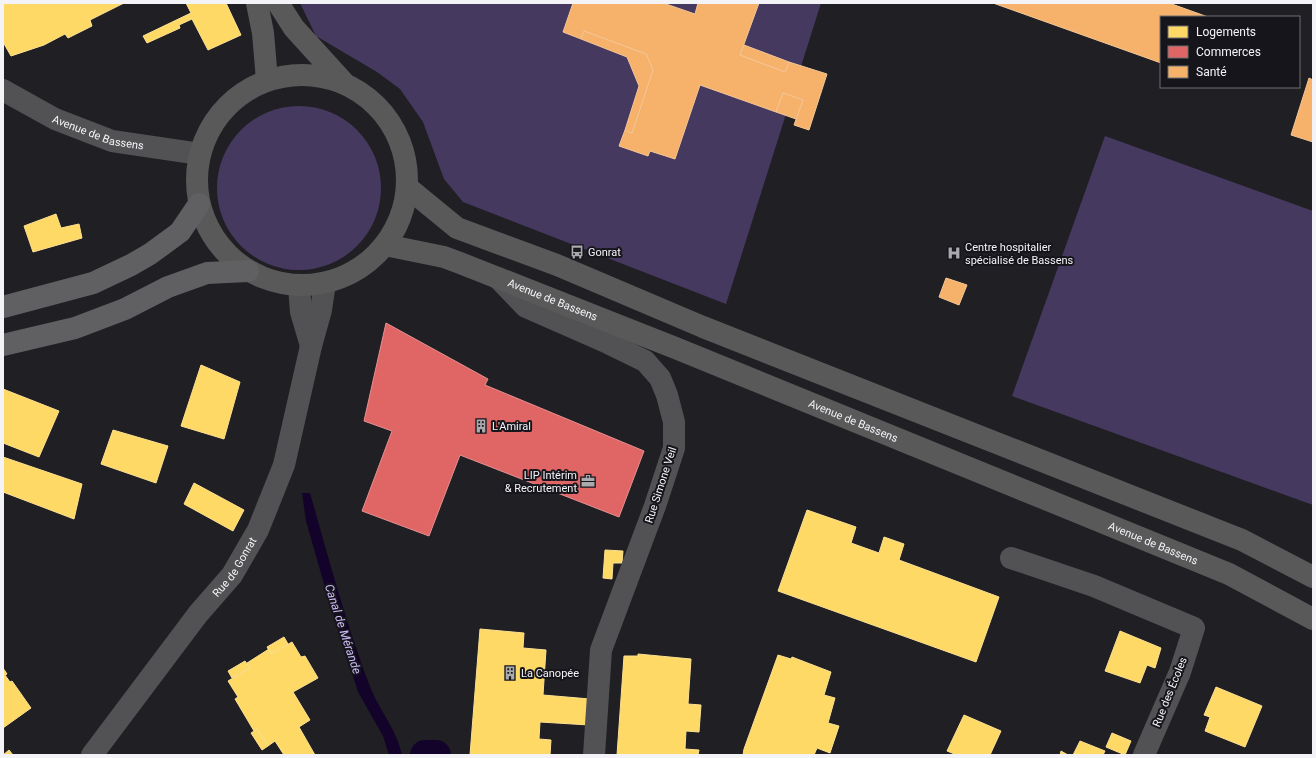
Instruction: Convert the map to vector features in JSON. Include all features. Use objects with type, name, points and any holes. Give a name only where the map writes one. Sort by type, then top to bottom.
[{"type":"highway","points":[[3,307],[93,283],[131,265],[150,254],[180,232],[199,204]]},
{"type":"highway","points":[[3,345],[75,328],[125,309],[168,287],[207,273],[248,271]]},
{"type":"main road","points":[[257,3],[267,80]]},
{"type":"main road","points":[[278,3],[294,28],[344,83]]},
{"type":"main road","points":[[292,75],[319,75],[344,83],[366,96],[388,120],[398,136],[406,161],[407,187],[400,218],[385,245],[364,266],[337,280],[299,286],[273,281],[248,271],[227,254],[210,231],[199,204],[197,188],[200,154],[209,130],[224,109],[244,92],[267,80],[292,75]]},
{"type":"main road","points":[[407,187],[457,228],[557,265],[711,330],[1242,540],[1313,577]]},
{"type":"main road","name":"Avenue de Bassens","points":[[385,245],[444,257],[721,367],[1229,574],[1313,619]]},
{"type":"street","name":"Avenue de Bassens","points":[[3,90],[55,119],[112,141],[200,154]]},
{"type":"street","name":"Rue Simone Veil","points":[[498,278],[526,308],[608,343],[644,361],[660,378],[667,395],[674,422],[674,448],[653,513],[602,650],[594,755]]},
{"type":"street","name":"Rue de Gonrat","points":[[92,755],[198,614],[232,575],[258,530],[284,466],[311,346],[321,310],[325,283]]},
{"type":"street","name":"Rue de Gonrat","points":[[299,286],[301,312],[311,346]]},
{"type":"street","name":"Rue des Écoles","points":[[1011,558],[1094,586],[1194,628],[1180,672],[1144,755]]},
{"type":"shaded area","points":[[300,3],[821,3],[726,304],[463,202],[444,179],[423,122],[400,89],[377,72],[316,36]]},
{"type":"shaded area","points":[[299,106],[323,110],[344,120],[357,130],[367,143],[377,164],[381,188],[377,212],[367,233],[357,246],[344,256],[323,266],[299,270],[275,266],[254,256],[241,246],[231,233],[221,212],[217,188],[221,164],[231,143],[241,130],[254,120],[275,110]]},
{"type":"shaded area","points":[[1105,136],[1313,211],[1313,505],[1012,396]]},
{"type":"water","points":[[302,493],[310,493],[338,592],[362,665],[371,689],[400,746],[402,755],[389,755],[383,736],[358,692],[326,591],[306,521]]},
{"type":"building: Logements","points":[[3,3],[124,3],[90,20],[92,26],[68,38],[65,34],[44,45],[11,56],[3,42]]},
{"type":"building: Logements","points":[[186,3],[226,3],[241,35],[208,50],[192,19],[179,25],[180,28],[147,43],[143,36],[191,13]]},
{"type":"building: Logements","points":[[56,214],[61,228],[79,224],[82,238],[33,252],[24,226]]},
{"type":"building: Logements","points":[[201,365],[240,382],[224,439],[181,426]]},
{"type":"building: Logements","points":[[3,389],[59,411],[39,457],[3,443]]},
{"type":"building: Logements","points":[[113,430],[168,446],[156,483],[101,464]]},
{"type":"building: Logements","points":[[3,457],[82,484],[74,519],[3,492]]},
{"type":"building: Logements","points":[[194,483],[244,510],[233,531],[184,504]]},
{"type":"building: Logements","points":[[807,510],[856,527],[851,543],[879,553],[884,537],[904,544],[899,560],[999,597],[976,662],[778,591]]},
{"type":"building: Logements","points":[[605,550],[623,551],[622,563],[613,563],[612,579],[603,578]]},
{"type":"building: Logements","name":"La Canopée","points":[[480,629],[524,633],[523,648],[546,650],[543,695],[590,699],[589,725],[540,722],[539,739],[551,740],[550,755],[470,755]]},
{"type":"building: Logements","points":[[1120,631],[1161,648],[1155,668],[1147,665],[1140,683],[1105,671]]},
{"type":"building: Logements","points":[[284,637],[288,644],[271,654],[267,647]]},
{"type":"building: Logements","points":[[292,642],[301,657],[305,656],[318,678],[293,692],[310,720],[299,727],[315,755],[284,755],[275,741],[268,746],[257,729],[254,731],[235,699],[238,697],[228,681],[250,668],[247,663],[269,649],[271,654]]},
{"type":"building: Logements","points":[[638,654],[691,659],[688,704],[701,705],[699,732],[686,731],[685,749],[699,750],[698,755],[617,755],[624,656],[638,656]]},
{"type":"building: Logements","points":[[778,655],[791,659],[792,657],[831,672],[824,695],[835,698],[828,723],[839,726],[830,753],[817,748],[814,755],[743,755]]},
{"type":"building: Logements","points":[[245,661],[250,668],[232,678],[228,671]]},
{"type":"building: Logements","points":[[3,668],[7,674],[5,675],[10,682],[12,681],[31,708],[3,728]]},
{"type":"building: Logements","points":[[1216,687],[1262,706],[1245,747],[1205,731],[1210,717],[1204,715]]},
{"type":"building: Logements","points":[[964,715],[1001,731],[990,755],[957,755],[947,751]]},
{"type":"building: Logements","points":[[257,729],[268,746],[262,750],[251,733]]},
{"type":"building: Logements","points":[[1112,733],[1131,741],[1125,755],[1106,747]]},
{"type":"building: Logements","points":[[1080,741],[1105,751],[1103,755],[1073,755]]},
{"type":"building: Logements","points":[[9,750],[13,755],[3,755]]},
{"type":"building: Logements","points":[[1061,751],[1068,755],[1060,755]]},
{"type":"building: Commerces","name":"L'Amiral","points":[[386,323],[488,379],[485,385],[644,451],[619,517],[460,455],[429,536],[362,511],[392,431],[364,421]]},
{"type":"building: Santé","points":[[573,3],[663,3],[695,14],[698,3],[759,3],[740,55],[785,72],[789,62],[827,74],[809,130],[794,125],[803,100],[783,93],[776,112],[700,85],[675,159],[650,151],[648,156],[619,146],[625,130],[632,133],[653,70],[646,54],[584,31],[581,39],[563,32]]},
{"type":"building: Santé","points":[[993,3],[1169,3],[1205,16],[1160,16],[1160,63]]},
{"type":"building: Santé","points":[[584,31],[646,54],[653,70],[632,133],[625,130],[639,86],[627,57],[581,39]]},
{"type":"building: Santé","points":[[744,45],[789,62],[785,72],[740,55]]},
{"type":"building: Santé","points":[[1309,78],[1313,80],[1313,142],[1291,135]]},
{"type":"building: Santé","points":[[783,93],[803,100],[796,119],[776,112]]},
{"type":"building: Santé","points":[[946,278],[967,285],[959,305],[939,297]]},
{"type":"waterway","name":"Canal de Mérande","points":[[425,755],[436,755]]},
{"type":"place","name":"Gonrat","points":[[577,252]]},
{"type":"place","name":"Centre hospitalier spécialisé de Bassens","points":[[954,253]]},
{"type":"place","name":"L'Amiral","points":[[481,426]]},
{"type":"place","name":"LIP Intérim & Recrutement","points":[[588,481]]},
{"type":"place","name":"La Canopée","points":[[510,673]]}]
